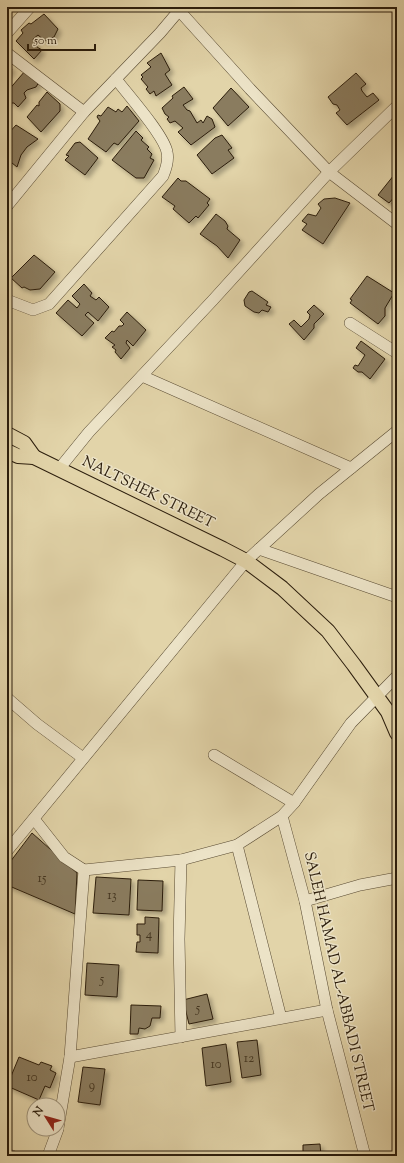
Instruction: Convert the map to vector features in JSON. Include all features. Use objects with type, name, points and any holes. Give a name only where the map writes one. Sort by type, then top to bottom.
[{"type":"main road","name":"NALTSHEK STREET","points":[[7,434],[24,443],[34,457]]},
{"type":"main road","name":"NALTSHEK STREET","points":[[7,451],[18,456],[34,457],[246,561],[292,596],[328,631],[378,696],[388,712],[397,733]]},
{"type":"street","points":[[7,33],[30,7]]},
{"type":"street","points":[[7,206],[84,112],[116,79],[179,8],[250,90],[329,172],[397,224]]},
{"type":"street","points":[[7,53],[84,112]]},
{"type":"street","points":[[7,300],[33,310],[49,304],[163,176],[168,159],[166,147],[148,120],[116,79]]},
{"type":"street","points":[[59,469],[89,432],[329,172],[397,106]]},
{"type":"street","points":[[350,323],[397,354]]},
{"type":"street","points":[[142,376],[351,468]]},
{"type":"street","points":[[7,851],[246,561],[319,494],[397,431]]},
{"type":"street","points":[[259,549],[397,597]]},
{"type":"street","points":[[34,818],[64,857],[84,870],[196,858],[237,845],[282,816],[294,803],[351,723],[397,676]]},
{"type":"street","points":[[7,698],[37,724],[83,758]]},
{"type":"street","points":[[214,756],[294,803]]},
{"type":"street","name":"SALEH HAMAD AL-ABBADI STREET","points":[[282,816],[305,901],[326,1010],[365,1156]]},
{"type":"street","points":[[237,845],[282,1018]]},
{"type":"street","points":[[181,860],[179,939],[181,1037]]},
{"type":"street","points":[[63,1097],[70,1057],[84,870]]},
{"type":"street","points":[[305,901],[360,885],[397,878]]},
{"type":"street","points":[[70,1057],[326,1010]]},
{"type":"street","points":[[48,1156],[55,1137]]},
{"type":"street","points":[[7,1155],[12,1156]]},
{"type":"building","points":[[44,14],[58,29],[54,37],[45,41],[38,35],[33,39],[37,47],[42,50],[34,59],[16,41],[23,33],[21,30]]},
{"type":"building","points":[[161,53],[170,70],[165,74],[172,85],[156,96],[154,91],[150,94],[146,89],[148,87],[141,79],[143,77],[141,75],[151,67],[147,63]]},
{"type":"building","points":[[7,64],[12,69],[7,76]]},
{"type":"building","points":[[25,71],[39,82],[36,87],[27,90],[24,93],[26,98],[18,107],[7,99],[7,92]]},
{"type":"building","points":[[356,73],[366,84],[361,88],[367,97],[373,93],[379,100],[347,125],[336,113],[340,110],[337,105],[333,104],[328,97]]},
{"type":"building","points":[[184,87],[193,99],[183,105],[190,111],[197,123],[201,120],[203,123],[207,116],[212,119],[215,127],[191,145],[178,132],[183,128],[175,121],[170,123],[167,119],[169,117],[165,114],[162,108],[173,98],[172,96]]},
{"type":"building","points":[[231,88],[249,107],[228,126],[213,108]]},
{"type":"building","points":[[47,92],[60,104],[60,111],[41,132],[27,117],[37,105],[39,106],[39,102]]},
{"type":"building","points":[[127,106],[139,121],[118,145],[114,143],[106,152],[88,139],[100,121],[97,117],[98,115],[101,116],[108,107],[116,112],[118,109],[122,112]]},
{"type":"building","points":[[16,125],[38,139],[27,147],[21,155],[17,167],[7,159],[7,135]]},
{"type":"building","points":[[136,131],[143,138],[141,140],[149,147],[147,149],[152,154],[150,158],[154,160],[144,178],[136,178],[112,160]]},
{"type":"building","points":[[222,135],[232,148],[228,150],[234,158],[212,174],[197,155],[215,138]]},
{"type":"building","points":[[80,142],[98,158],[85,175],[65,160],[69,156],[66,155],[75,143]]},
{"type":"building","points":[[394,175],[397,176],[397,194],[389,203],[378,195]]},
{"type":"building","points":[[178,178],[181,181],[186,181],[210,199],[207,203],[209,205],[198,218],[196,216],[189,223],[173,209],[175,206],[162,197]]},
{"type":"building","points":[[397,197],[397,208],[392,204]]},
{"type":"building","points":[[335,198],[350,203],[323,244],[302,230],[307,224],[302,221],[308,214],[316,216],[321,208],[318,204],[324,199]]},
{"type":"building","points":[[216,214],[225,221],[228,226],[227,229],[240,240],[228,258],[217,246],[200,234]]},
{"type":"building","points":[[34,255],[55,272],[40,289],[30,290],[24,287],[22,288],[11,278]]},
{"type":"building","points":[[367,276],[394,293],[385,308],[385,316],[378,324],[350,303],[352,300],[350,299]]},
{"type":"building","points":[[84,284],[92,293],[90,296],[96,300],[99,297],[109,307],[98,321],[88,312],[85,315],[94,323],[82,336],[56,313],[68,300],[77,308],[80,304],[72,296]]},
{"type":"building","points":[[252,291],[268,302],[266,305],[271,307],[268,312],[262,310],[259,313],[254,312],[245,306],[244,300],[249,292]]},
{"type":"building","points":[[314,305],[324,314],[314,324],[314,328],[304,340],[289,324],[294,320],[301,327],[309,319],[310,315],[307,312]]},
{"type":"building","points":[[127,312],[146,330],[133,346],[127,340],[126,343],[130,348],[121,359],[115,352],[116,350],[112,347],[115,345],[105,338],[112,331],[114,332],[119,326],[124,324],[120,320]]},
{"type":"building","points":[[361,341],[385,359],[370,379],[362,372],[358,372],[353,368],[355,365],[358,366],[365,355],[356,348]]},
{"type":"building","points":[[32,833],[77,873],[75,914],[7,885],[7,866]]},
{"type":"building","points":[[96,877],[131,879],[129,915],[93,913]]},
{"type":"building","points":[[138,880],[163,881],[162,911],[137,910]]},
{"type":"building","points":[[145,917],[159,918],[158,953],[136,952],[137,942],[140,942],[140,935],[137,935],[137,924],[145,924]]},
{"type":"building","points":[[87,963],[119,965],[117,997],[85,995]]},
{"type":"building","points":[[207,994],[213,1019],[189,1024],[183,1000]]},
{"type":"building","points":[[131,1005],[161,1006],[160,1018],[152,1018],[150,1026],[145,1029],[139,1028],[138,1034],[130,1034]]},
{"type":"building","points":[[257,1040],[261,1075],[242,1078],[237,1042]]},
{"type":"building","points":[[226,1044],[231,1082],[206,1086],[202,1048]]},
{"type":"building","points":[[19,1057],[39,1065],[41,1062],[52,1066],[50,1070],[56,1073],[50,1088],[45,1086],[40,1097],[32,1097],[7,1086]]},
{"type":"building","points":[[83,1067],[105,1069],[100,1105],[78,1102]]},
{"type":"building","points":[[320,1144],[321,1156],[303,1156],[303,1145]]}]
